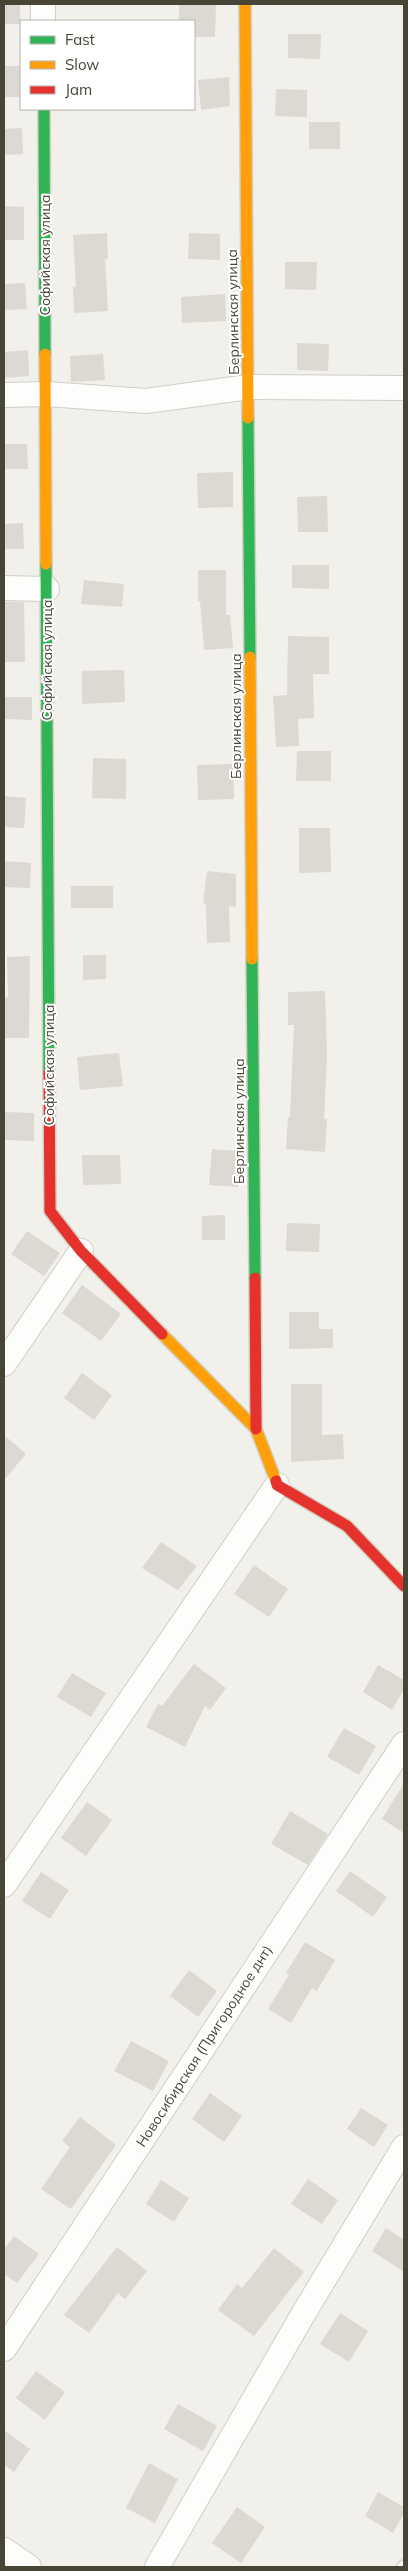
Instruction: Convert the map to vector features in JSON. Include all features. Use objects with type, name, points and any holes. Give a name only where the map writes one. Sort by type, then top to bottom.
[{"type":"street","points":[[43,4],[43,20]]},
{"type":"street","name":"Берлинская улица","points":[[245,4],[256,1429]]},
{"type":"street","name":"Софийская улица","points":[[44,110],[50,1211],[82,1251]]},
{"type":"street","points":[[4,395],[46,394],[146,401],[249,387],[404,388]]},
{"type":"street","points":[[4,588],[47,589]]},
{"type":"street","points":[[4,1364],[82,1251],[256,1429],[277,1485],[347,1526],[404,1586]]},
{"type":"street","points":[[4,1885],[277,1485]]},
{"type":"street","name":"Новосибирская (Пригородное днт)","points":[[4,2349],[404,1744]]},
{"type":"street","points":[[157,2567],[305,2311],[404,2147]]},
{"type":"street","points":[[4,2550],[29,2567]]},
{"type":"building","points":[[4,4],[20,4],[20,24],[4,24]]},
{"type":"building","points":[[179,4],[216,4],[215,37],[195,37],[195,20],[179,20]]},
{"type":"building","points":[[288,34],[321,34],[320,59],[288,58]]},
{"type":"building","points":[[4,66],[20,66],[20,97],[4,97]]},
{"type":"building","points":[[229,77],[230,106],[201,110],[198,80]]},
{"type":"building","points":[[276,89],[307,90],[307,117],[275,116]]},
{"type":"building","points":[[309,122],[340,122],[340,149],[309,149]]},
{"type":"building","points":[[22,128],[23,154],[4,155],[4,129]]},
{"type":"building","points":[[4,206],[24,207],[24,240],[4,240]]},
{"type":"building","points":[[107,233],[108,259],[105,259],[108,311],[74,313],[73,287],[76,287],[73,235]]},
{"type":"building","points":[[189,233],[220,234],[220,260],[188,259]]},
{"type":"building","points":[[285,262],[317,262],[316,290],[285,289]]},
{"type":"building","points":[[25,283],[27,309],[4,310],[4,284]]},
{"type":"building","points":[[225,294],[226,321],[182,323],[181,297]]},
{"type":"building","points":[[297,343],[329,344],[328,371],[297,370]]},
{"type":"building","points":[[28,350],[29,376],[4,378],[4,352]]},
{"type":"building","points":[[103,354],[105,380],[71,382],[70,356]]},
{"type":"building","points":[[4,444],[27,444],[28,469],[4,469]]},
{"type":"building","points":[[233,472],[233,507],[198,508],[197,473]]},
{"type":"building","points":[[327,496],[328,532],[298,532],[297,497]]},
{"type":"building","points":[[23,523],[24,549],[4,549],[4,524]]},
{"type":"building","points":[[292,565],[329,565],[329,589],[292,588]]},
{"type":"building","points":[[198,570],[226,570],[226,615],[230,615],[233,648],[204,650],[200,601],[198,601]]},
{"type":"building","points":[[84,580],[124,584],[122,607],[81,604]]},
{"type":"building","points":[[4,602],[24,602],[25,662],[4,662]]},
{"type":"building","points":[[288,636],[329,637],[329,674],[313,674],[314,718],[298,719],[299,746],[276,747],[273,696],[287,695]]},
{"type":"building","points":[[124,670],[125,702],[82,704],[82,671]]},
{"type":"building","points":[[4,697],[32,697],[32,720],[4,719]]},
{"type":"building","points":[[297,751],[331,751],[331,781],[296,781]]},
{"type":"building","points":[[93,758],[126,759],[126,799],[92,798]]},
{"type":"building","points":[[233,764],[234,799],[198,800],[197,765]]},
{"type":"building","points":[[4,796],[26,798],[24,828],[4,827]]},
{"type":"building","points":[[299,828],[330,828],[331,872],[299,873]]},
{"type":"building","points":[[4,861],[31,863],[30,888],[4,887]]},
{"type":"building","points":[[207,871],[236,874],[236,907],[229,906],[230,942],[207,943],[206,904],[203,903]]},
{"type":"building","points":[[71,886],[113,886],[113,908],[71,908]]},
{"type":"building","points":[[83,955],[106,955],[106,979],[83,980]]},
{"type":"building","points":[[30,956],[29,1038],[4,1038],[4,997],[8,997],[7,957]]},
{"type":"building","points":[[325,991],[327,1055],[324,1119],[327,1119],[325,1152],[286,1149],[288,1117],[290,1117],[294,1025],[288,1025],[288,992]]},
{"type":"building","points":[[119,1053],[123,1086],[80,1090],[77,1057]]},
{"type":"building","points":[[4,1112],[34,1113],[34,1141],[4,1140]]},
{"type":"building","points":[[212,1149],[238,1151],[238,1187],[209,1185]]},
{"type":"building","points":[[82,1155],[120,1155],[121,1184],[83,1185]]},
{"type":"building","points":[[225,1215],[225,1240],[202,1240],[202,1216]]},
{"type":"building","points":[[287,1223],[320,1224],[319,1252],[286,1251]]},
{"type":"building","points":[[27,1231],[60,1253],[44,1276],[11,1254]]},
{"type":"building","points":[[82,1285],[121,1314],[101,1341],[62,1313]]},
{"type":"building","points":[[289,1312],[319,1312],[319,1329],[333,1329],[333,1348],[289,1349]]},
{"type":"building","points":[[82,1373],[112,1395],[94,1420],[64,1398]]},
{"type":"building","points":[[291,1384],[322,1384],[322,1435],[343,1434],[344,1459],[291,1462]]},
{"type":"building","points":[[4,1435],[26,1454],[4,1480]]},
{"type":"building","points":[[161,1542],[197,1566],[178,1590],[142,1568]]},
{"type":"building","points":[[254,1565],[288,1589],[269,1617],[234,1594]]},
{"type":"building","points":[[194,1664],[226,1688],[210,1710],[205,1706],[185,1747],[146,1727],[158,1704],[162,1706]]},
{"type":"building","points":[[378,1665],[404,1680],[404,1689],[392,1710],[363,1692]]},
{"type":"building","points":[[72,1673],[106,1693],[91,1717],[57,1697]]},
{"type":"building","points":[[344,1728],[376,1746],[359,1775],[327,1757]]},
{"type":"building","points":[[404,1783],[404,1833],[382,1819]]},
{"type":"building","points":[[87,1802],[112,1820],[86,1856],[61,1838]]},
{"type":"building","points":[[290,1811],[328,1834],[308,1865],[271,1844]]},
{"type":"building","points":[[350,1871],[387,1897],[373,1917],[336,1891]]},
{"type":"building","points":[[41,1872],[69,1890],[50,1919],[22,1901]]},
{"type":"building","points":[[305,1942],[335,1960],[317,1991],[312,1988],[291,2023],[268,2009],[289,1975],[286,1973]]},
{"type":"building","points":[[189,1970],[217,1991],[198,2017],[170,1996]]},
{"type":"building","points":[[131,2041],[169,2061],[153,2091],[114,2071]]},
{"type":"building","points":[[210,2093],[242,2116],[224,2142],[192,2119]]},
{"type":"building","points":[[361,2108],[388,2125],[374,2147],[347,2129]]},
{"type":"building","points":[[80,2117],[116,2145],[71,2209],[41,2189],[70,2147],[62,2141]]},
{"type":"building","points":[[308,2179],[338,2200],[322,2224],[291,2204]]},
{"type":"building","points":[[161,2180],[189,2198],[174,2222],[146,2204]]},
{"type":"building","points":[[386,2228],[404,2240],[404,2272],[372,2251]]},
{"type":"building","points":[[14,2236],[39,2254],[17,2283],[4,2274],[4,2249]]},
{"type":"building","points":[[117,2247],[147,2271],[125,2299],[118,2293],[89,2333],[64,2315]]},
{"type":"building","points":[[274,2248],[304,2272],[254,2336],[218,2310],[237,2284],[242,2288]]},
{"type":"building","points":[[340,2313],[368,2331],[349,2362],[320,2344]]},
{"type":"building","points":[[36,2371],[65,2392],[45,2420],[16,2398]]},
{"type":"building","points":[[178,2404],[217,2426],[203,2451],[164,2429]]},
{"type":"building","points":[[4,2430],[30,2449],[14,2472],[4,2465]]},
{"type":"building","points":[[149,2463],[178,2479],[155,2523],[126,2508]]},
{"type":"building","points":[[378,2492],[404,2507],[404,2513],[393,2533],[365,2516]]},
{"type":"building","points":[[237,2507],[265,2527],[241,2563],[212,2543]]},
{"type":"traffic: fast","points":[[44,110],[45,354]]},
{"type":"traffic: fast","points":[[248,418],[250,657]]},
{"type":"traffic: fast","points":[[46,564],[49,1073]]},
{"type":"traffic: fast","points":[[252,959],[255,1278]]},
{"type":"traffic: slow","points":[[245,4],[248,418]]},
{"type":"traffic: slow","points":[[45,354],[46,564]]},
{"type":"traffic: slow","points":[[250,657],[252,959]]},
{"type":"traffic: slow","points":[[162,1334],[256,1429],[276,1481]]},
{"type":"traffic: jam","points":[[49,1073],[50,1211],[81,1251],[162,1334]]},
{"type":"traffic: jam","points":[[255,1278],[256,1429]]},
{"type":"traffic: jam","points":[[276,1481],[277,1485],[347,1526],[404,1586]]}]
